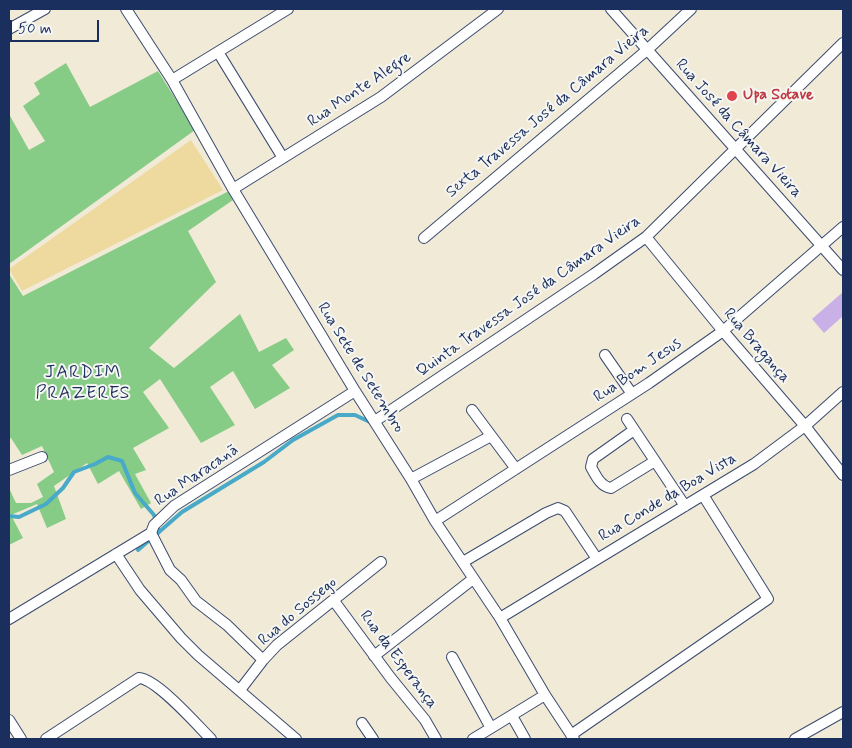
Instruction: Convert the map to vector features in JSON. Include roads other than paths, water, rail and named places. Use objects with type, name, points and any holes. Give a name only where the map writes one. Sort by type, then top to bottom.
[{"type":"street","points":[[9,29],[45,9]]},
{"type":"street","name":"Rua Sete de Setembro","points":[[126,9],[172,80],[233,189],[355,391],[411,479],[435,521],[500,618],[544,695],[572,737]]},
{"type":"street","points":[[172,80],[288,9]]},
{"type":"street","name":"Rua Monte Alegre","points":[[233,189],[381,97],[498,9]]},
{"type":"street","name":"Rua José da Câmara Vieira","points":[[611,9],[843,270]]},
{"type":"street","name":"Sexta Travessa José da Câmara Vieira","points":[[424,238],[647,50],[691,9]]},
{"type":"street","name":"Quinta Travessa José da Câmara Vieira","points":[[375,421],[646,237],[843,43]]},
{"type":"street","points":[[218,52],[283,158]]},
{"type":"street","name":"Rua Bom Jesus","points":[[435,521],[632,394],[723,331],[843,227]]},
{"type":"street","name":"Rua Bragança","points":[[646,237],[723,331],[805,426],[843,476]]},
{"type":"street","points":[[605,354],[632,394]]},
{"type":"street","name":"Rua Maracanã","points":[[9,618],[151,533],[154,524],[174,506],[355,391]]},
{"type":"street","name":"Rua Conde da Boa Vista","points":[[500,618],[754,464],[805,426],[843,392]]},
{"type":"street","points":[[472,410],[516,469]]},
{"type":"street","points":[[626,419],[685,506]]},
{"type":"street","points":[[634,430],[593,459],[590,464],[602,485],[611,488],[655,461]]},
{"type":"street","points":[[411,479],[491,436]]},
{"type":"street","points":[[9,470],[42,457]]},
{"type":"street","points":[[572,737],[768,599],[703,495]]},
{"type":"street","points":[[463,562],[546,513],[558,508],[565,511],[597,559]]},
{"type":"street","points":[[151,533],[170,570],[181,580],[196,601],[227,625],[263,660]]},
{"type":"street","points":[[116,554],[140,590],[181,638],[198,655],[296,739]]},
{"type":"street","name":"Rua do Sossego","points":[[240,690],[263,660],[292,632],[334,601],[381,562]]},
{"type":"street","points":[[374,656],[473,579]]},
{"type":"street","name":"Rua da Esperança","points":[[334,601],[374,656],[425,720],[436,739]]},
{"type":"street","points":[[452,657],[491,728]]},
{"type":"street","points":[[46,739],[135,680],[144,678],[164,692],[211,739]]},
{"type":"street","points":[[473,739],[544,695]]},
{"type":"street","points":[[795,739],[843,712]]},
{"type":"street","points":[[512,716],[525,739]]},
{"type":"street","points":[[9,720],[21,739]]},
{"type":"street","points":[[362,722],[373,739]]},
{"type":"waterway","points":[[159,532],[182,512],[264,462],[293,440],[338,415],[355,415],[372,423]]},
{"type":"waterway","points":[[9,516],[19,517],[46,504],[63,488],[74,472],[108,457],[122,461],[135,493],[154,515],[158,533]]},
{"type":"waterway","points":[[138,550],[153,537]]},
{"type":"place","name":"Upa Sotave","points":[[732,96]]},
{"type":"district","name":"JARDIM PRAZERES","points":[[83,383]]}]
